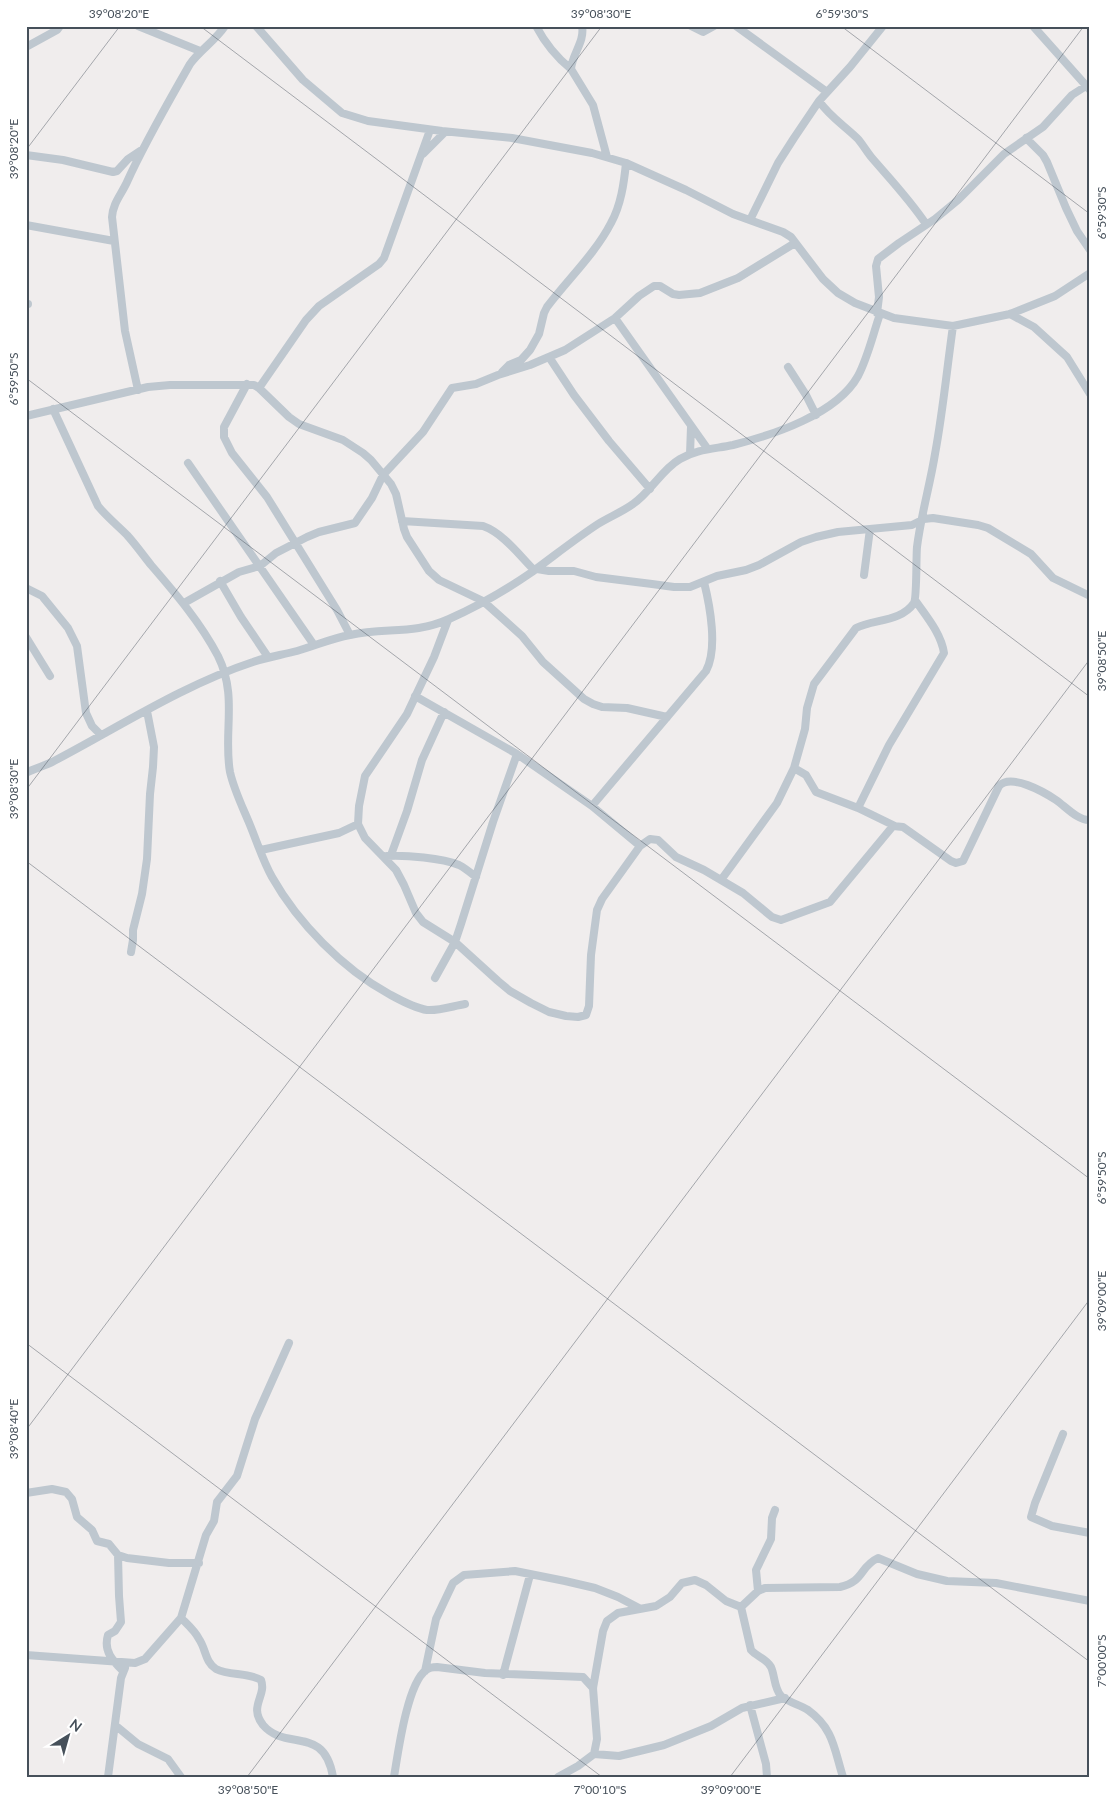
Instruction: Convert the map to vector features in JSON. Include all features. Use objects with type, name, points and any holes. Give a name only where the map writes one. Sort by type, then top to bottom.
[{"type":"street","points":[[26,47],[57,30],[60,26]]},
{"type":"street","points":[[138,26],[200,51]]},
{"type":"street","points":[[138,390],[125,331],[114,241],[113,208],[126,185],[141,150],[190,64],[200,51],[213,42],[225,26]]},
{"type":"street","points":[[256,26],[303,80],[342,113],[368,121],[444,132],[512,138],[626,162],[733,214],[783,232],[791,237],[823,279],[838,293],[878,313],[913,321],[953,326],[1010,314],[1055,296],[1090,273]]},
{"type":"street","points":[[536,26],[555,55],[571,69],[593,105],[607,157]]},
{"type":"street","points":[[571,69],[571,63],[583,36],[582,26]]},
{"type":"street","points":[[691,26],[703,32],[714,26]]},
{"type":"street","points":[[736,26],[827,92]]},
{"type":"street","points":[[750,220],[778,163],[819,101],[850,67],[883,26]]},
{"type":"street","points":[[26,773],[53,762],[147,712],[169,698],[224,672],[268,657],[298,651],[350,634],[420,629],[448,620],[535,570],[598,524],[634,504],[672,464],[690,454],[707,448],[732,445],[764,436],[816,415],[837,400],[858,376],[867,353],[878,313],[879,296],[876,266],[878,259],[958,200],[1004,154],[1043,127],[1072,95],[1088,88],[1033,26]]},
{"type":"street","points":[[819,101],[829,115],[851,132],[865,147],[871,157],[905,195],[926,224]]},
{"type":"street","points":[[259,388],[306,320],[319,306],[379,264],[384,258],[430,130]]},
{"type":"street","points":[[421,155],[444,132]]},
{"type":"street","points":[[1026,138],[1043,155],[1077,231],[1090,250]]},
{"type":"street","points":[[26,155],[63,160],[113,172],[117,171],[128,159],[141,150]]},
{"type":"street","points":[[498,374],[509,365],[525,357],[539,334],[547,307],[613,221],[624,184],[626,162]]},
{"type":"street","points":[[26,226],[114,241]]},
{"type":"street","points":[[184,603],[238,572],[260,566],[295,543],[319,532],[354,523],[372,498],[384,475],[422,432],[452,388],[476,384],[498,374],[549,357],[577,343],[615,318],[654,286],[660,286],[673,294],[679,295],[700,293],[738,278],[795,243]]},
{"type":"street","points":[[1010,314],[1034,327],[1067,357],[1090,394]]},
{"type":"street","points":[[615,318],[707,448]]},
{"type":"street","points":[[721,880],[777,803],[794,768],[805,729],[807,708],[814,684],[856,628],[865,623],[896,617],[908,610],[915,600],[916,557],[920,521],[936,450],[953,326]]},
{"type":"street","points":[[549,357],[574,395],[609,441],[650,489]]},
{"type":"street","points":[[788,367],[816,415]]},
{"type":"street","points":[[247,384],[224,426],[224,438],[232,453],[267,498],[334,604],[350,634]]},
{"type":"street","points":[[26,416],[138,390],[170,385],[229,386],[247,384],[259,388],[299,424],[343,440],[371,460],[384,475],[396,494],[407,538],[429,571],[438,580],[484,601],[522,636],[543,662],[589,702],[602,707],[627,708],[667,717]]},
{"type":"street","points":[[54,409],[98,506],[128,537],[184,603],[218,657],[224,672],[230,706],[229,754],[230,771],[234,787],[272,877],[303,922],[329,948],[370,983],[404,1002],[428,1010],[465,1004]]},
{"type":"street","points":[[690,454],[692,427]]},
{"type":"street","points":[[188,463],[314,645]]},
{"type":"street","points":[[402,521],[490,528],[535,570],[574,571],[596,577],[674,587],[690,586],[717,576],[746,570],[808,540],[838,532],[912,525],[933,518],[982,526],[1030,554],[1053,578],[1090,596]]},
{"type":"street","points":[[864,575],[870,529]]},
{"type":"street","points":[[220,581],[241,618],[268,657]]},
{"type":"street","points":[[592,806],[710,665],[710,617],[704,582]]},
{"type":"street","points":[[26,597],[30,590],[42,596],[74,636],[86,713],[92,726],[102,735]]},
{"type":"street","points":[[858,808],[889,745],[944,653],[939,635],[915,600]]},
{"type":"street","points":[[448,620],[434,657],[407,714],[365,776],[359,806],[358,824],[365,838],[387,856],[396,870],[419,919],[454,942],[498,981],[530,1003],[549,1012],[566,1016],[583,1016],[587,1012],[589,1006],[591,955],[598,907],[640,846],[650,839],[655,839],[676,857],[698,866],[743,894],[776,919],[781,920],[830,902],[890,829],[895,826]]},
{"type":"street","points":[[26,638],[50,676]]},
{"type":"street","points":[[415,696],[517,754],[592,806],[640,846]]},
{"type":"street","points":[[132,952],[133,930],[142,894],[154,767],[154,747],[147,712]]},
{"type":"street","points":[[387,856],[407,811],[422,760],[444,712]]},
{"type":"street","points":[[435,978],[454,942],[517,754]]},
{"type":"street","points":[[794,768],[806,775],[816,792],[858,808],[895,826],[903,827],[951,861],[960,862],[966,858],[999,786],[1006,782],[1024,784],[1055,799],[1083,819],[1090,820]]},
{"type":"street","points":[[261,850],[339,833],[358,824]]},
{"type":"street","points":[[387,856],[403,854],[455,864],[463,867],[476,877]]},
{"type":"street","points":[[26,1655],[127,1664],[145,1659],[181,1618],[206,1535],[214,1521],[217,1502],[237,1476],[255,1419],[289,1343]]},
{"type":"street","points":[[1063,1434],[1031,1517],[1052,1526],[1090,1533]]},
{"type":"street","points":[[26,1493],[52,1489],[66,1492],[72,1499],[80,1521],[92,1530],[97,1541],[109,1544],[118,1555],[127,1558],[169,1563],[199,1563]]},
{"type":"street","points":[[758,1591],[756,1570],[771,1539],[772,1518],[775,1510]]},
{"type":"street","points":[[118,1555],[118,1596],[121,1622],[115,1631],[108,1635],[107,1649],[112,1662],[123,1671]]},
{"type":"street","points":[[741,1607],[758,1591],[765,1588],[840,1587],[850,1584],[859,1578],[868,1564],[878,1558],[917,1574],[947,1581],[996,1583],[1090,1601]]},
{"type":"street","points":[[394,1777],[410,1700],[425,1671],[436,1619],[453,1583],[464,1575],[514,1572],[565,1581],[595,1588],[639,1608]]},
{"type":"street","points":[[503,1674],[530,1575]]},
{"type":"street","points":[[594,1754],[597,1739],[593,1688],[603,1631],[607,1621],[618,1613],[656,1606],[664,1602],[682,1583],[695,1580],[706,1585],[726,1602],[741,1607]]},
{"type":"street","points":[[741,1607],[751,1650],[770,1666],[782,1696],[803,1707],[832,1736],[843,1777]]},
{"type":"street","points":[[181,1618],[199,1638],[206,1657],[214,1667],[222,1671],[253,1676],[261,1680],[262,1688],[257,1708],[259,1718],[264,1726],[276,1734],[313,1745],[323,1751],[331,1767],[333,1777]]},
{"type":"street","points":[[108,1777],[123,1671],[127,1664]]},
{"type":"street","points":[[425,1671],[437,1667],[503,1674],[583,1677],[589,1675],[597,1668]]},
{"type":"street","points":[[583,1677],[593,1688]]},
{"type":"street","points":[[558,1777],[594,1754],[619,1756],[664,1745],[711,1726],[732,1712],[773,1701],[782,1696]]},
{"type":"street","points":[[750,1706],[768,1777]]},
{"type":"street","points":[[115,1725],[138,1744],[168,1759],[181,1777]]}]
